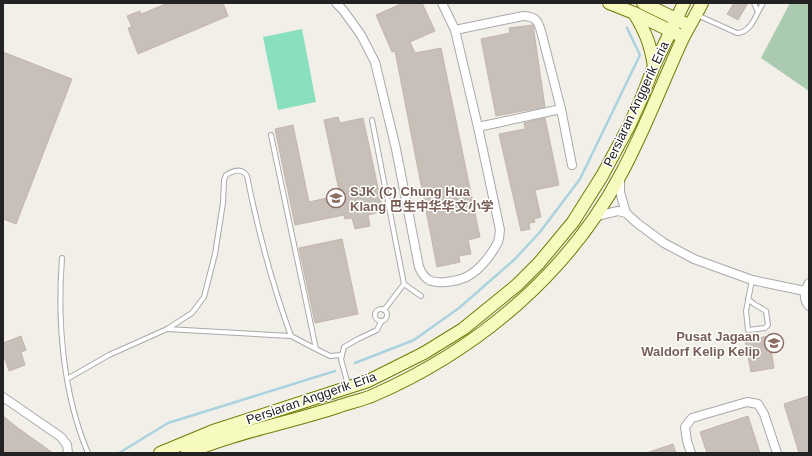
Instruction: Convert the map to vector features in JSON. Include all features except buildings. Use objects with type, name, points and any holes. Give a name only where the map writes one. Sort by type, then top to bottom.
[{"type":"main road","points":[[609,3],[634,13],[684,38]]},
{"type":"main road","points":[[644,3],[690,26]]},
{"type":"main road","name":"Persiaran Anggerik Eria","points":[[160,453],[213,431],[368,381],[424,353],[463,329],[517,285],[539,263],[574,222],[602,176],[629,126],[654,66],[684,3]]},
{"type":"main road","name":"Persiaran Anggerik Eria","points":[[187,453],[217,441],[315,414],[373,395],[425,370],[471,342],[517,305],[548,275],[596,216],[620,176],[636,145],[684,38],[702,3]]},
{"type":"main road","points":[[634,13],[647,36],[651,47],[654,66]]},
{"type":"street","points":[[336,3],[343,10],[361,35],[375,62],[396,150],[419,267],[423,276],[435,283],[461,280],[470,275],[494,250],[499,240],[500,230],[455,30],[442,3]]},
{"type":"street","points":[[455,30],[523,16],[530,16],[535,19],[539,25],[542,35],[561,109],[572,165]]},
{"type":"street","points":[[478,128],[561,109]]},
{"type":"street","points":[[620,176],[620,192],[626,213]]},
{"type":"street","points":[[596,216],[618,211],[626,213],[664,243],[694,259],[752,280],[807,287],[805,297],[809,306]]},
{"type":"street","points":[[3,397],[61,437],[67,445],[68,453]]},
{"type":"street","points":[[691,453],[687,441],[685,426],[692,418],[747,402],[758,404],[764,414],[777,453]]},
{"type":"lane","points":[[754,3],[758,12]]},
{"type":"lane","points":[[696,14],[736,33],[742,33],[747,29],[763,3]]},
{"type":"lane","points":[[372,120],[404,284],[421,296]]},
{"type":"lane","points":[[271,136],[316,349]]},
{"type":"lane","points":[[67,379],[110,355],[167,329],[192,313],[204,297],[216,254],[223,203],[224,180],[226,175],[241,170],[245,172],[247,176],[256,220],[272,279],[291,336]]},
{"type":"lane","points":[[62,258],[60,308],[62,345],[67,379],[76,420],[88,453]]},
{"type":"lane","points":[[748,299],[766,311],[768,325],[765,328],[748,330],[746,311],[748,299],[752,280]]},
{"type":"lane","points":[[384,310],[404,284]]},
{"type":"lane","points":[[381,322],[375,318],[375,312],[379,309],[384,310]]},
{"type":"lane","points":[[349,388],[341,359],[344,347],[377,330],[381,322],[387,317],[387,313],[384,310]]},
{"type":"lane","points":[[167,329],[291,336],[330,356],[342,355]]},
{"type":"green space","points":[[790,3],[809,3],[809,91],[761,58]]},
{"type":"green space","points":[[302,29],[316,102],[278,110],[263,37]]},
{"type":"waterway","points":[[355,363],[414,340],[459,308],[515,259],[540,232],[580,179],[640,55],[627,28]]},
{"type":"waterway","points":[[119,453],[168,423],[335,371]]},
{"type":"place","name":"SJK (C) Chung Hua Klang 巴生中华华文小学","points":[[336,198]]},
{"type":"place","name":"Pusat Jagaan Waldorf Kelip Kelip","points":[[774,343]]}]
